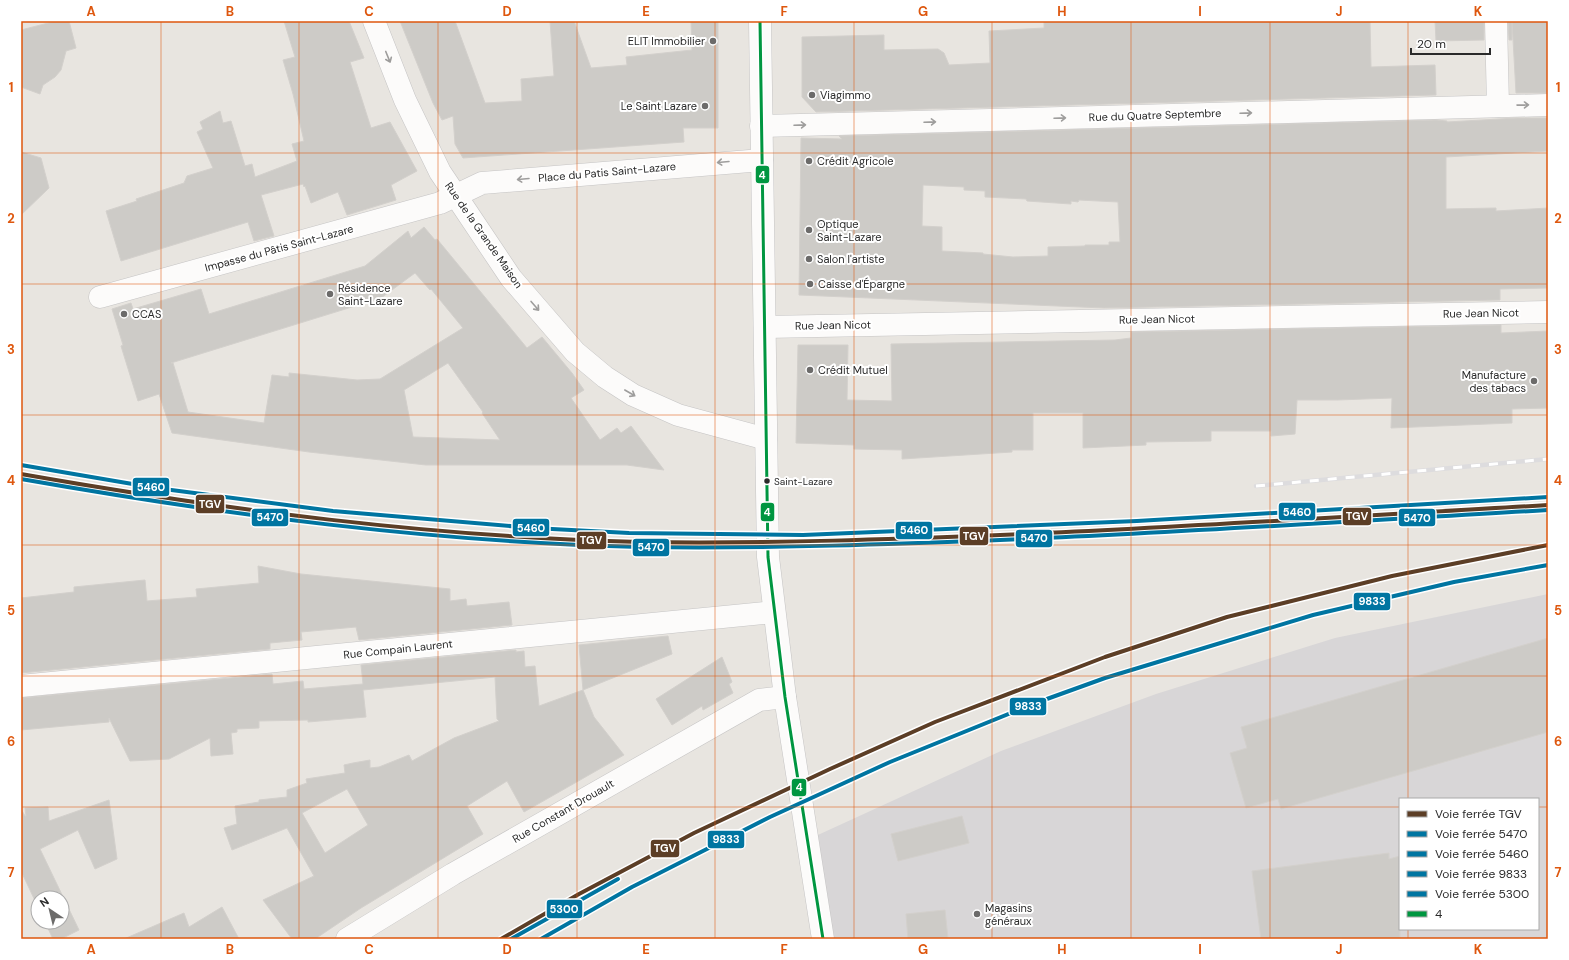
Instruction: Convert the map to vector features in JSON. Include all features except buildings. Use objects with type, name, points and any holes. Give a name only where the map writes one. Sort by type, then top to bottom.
[{"type":"street","name":"Rue de la Grande Maison","points":[[374,21],[405,100],[440,172],[511,278],[575,352],[604,377],[633,395],[678,415],[766,439]]},
{"type":"street","points":[[760,21],[768,557],[785,697],[823,939]]},
{"type":"street","points":[[1496,21],[1498,106]]},
{"type":"street","name":"Rue du Quatre Septembre","points":[[761,126],[1548,105]]},
{"type":"street","name":"Place du Patis Saint-Lazare","points":[[456,195],[482,183],[762,160]]},
{"type":"street","name":"Impasse du Pâtis Saint-Lazare","points":[[100,297],[440,204],[456,195]]},
{"type":"street","name":"Rue Jean Nicot","points":[[765,327],[1548,312]]},
{"type":"street","name":"Rue Compain Laurent","points":[[21,686],[774,612]]},
{"type":"street","name":"Rue Constant Drouault","points":[[347,939],[453,874],[759,700],[785,697]]},
{"type":"shaded area","points":[[1548,594],[1548,939],[823,939],[807,840],[1001,751],[1156,694],[1335,638]]},
{"type":"railway","points":[[1256,486],[1548,459]]},
{"type":"rail line","name":"5460","points":[[21,465],[156,488],[333,511],[533,528],[629,533],[803,535],[1137,521],[1548,497]]},
{"type":"rail line","name":"TGV","points":[[21,474],[175,499],[329,520],[484,534],[640,542],[785,542],[1025,534],[1548,505]]},
{"type":"rail line","name":"5470","points":[[21,479],[175,504],[329,525],[484,539],[640,547],[785,547],[1025,539],[1548,510]]},
{"type":"rail line","name":"TGV","points":[[501,939],[579,894],[694,833],[830,769],[935,722],[1105,657],[1227,617],[1392,576],[1548,545]]},
{"type":"rail line","name":"9833","points":[[541,939],[632,887],[770,817],[890,762],[1033,704],[1105,678],[1313,615],[1454,582],[1548,565]]},
{"type":"rail line","name":"5300","points":[[511,939],[618,879]]},
{"type":"transit line","name":"4","points":[[760,21],[768,557],[785,697],[823,939]]},
{"type":"place","name":"ELIT Immobilier","points":[[713,41]]},
{"type":"place","name":"Viagimmo","points":[[812,95]]},
{"type":"place","name":"Le Saint Lazare","points":[[705,106]]},
{"type":"place","name":"Crédit Agricole","points":[[809,161]]},
{"type":"place","name":"Optique Saint-Lazare","points":[[809,230]]},
{"type":"place","name":"Salon l'artiste","points":[[809,259]]},
{"type":"place","name":"Caisse d'Épargne","points":[[810,284]]},
{"type":"place","name":"Résidence Saint-Lazare","points":[[330,294]]},
{"type":"place","name":"CCAS","points":[[124,314]]},
{"type":"place","name":"Crédit Mutuel","points":[[810,370]]},
{"type":"place","name":"Manufacture des tabacs","points":[[1534,381]]},
{"type":"place","name":"Saint-Lazare","points":[[767,481]]},
{"type":"place","name":"Magasins généraux","points":[[977,914]]}]
